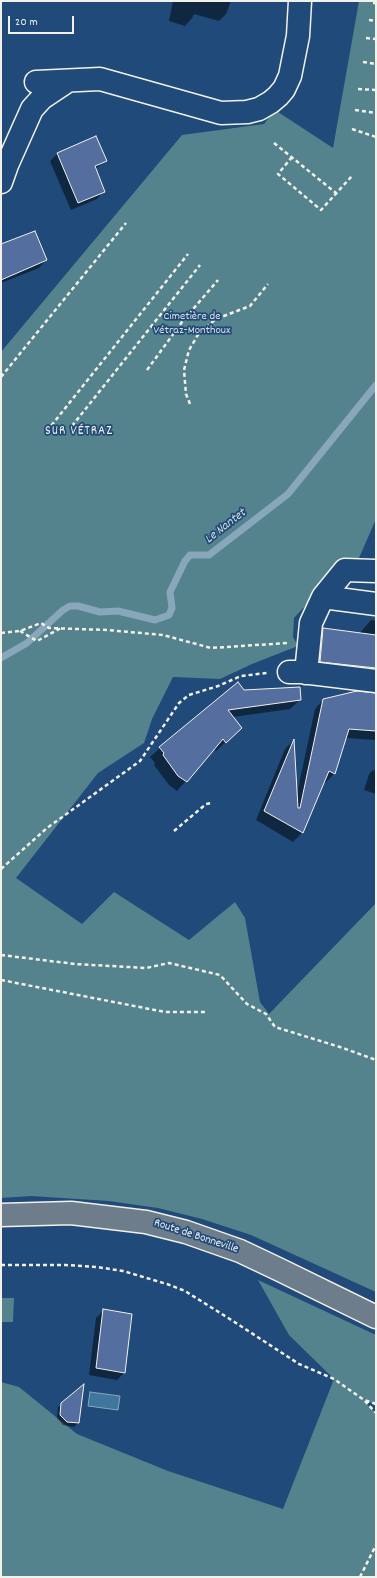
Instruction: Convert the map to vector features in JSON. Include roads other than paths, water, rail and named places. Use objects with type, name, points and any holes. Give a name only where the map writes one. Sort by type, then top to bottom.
[{"type":"main road","name":"Route de Bonneville","points":[[1,1215],[71,1213],[146,1222],[186,1232],[240,1251],[278,1268],[376,1317]]},
{"type":"street","points":[[36,82],[66,82],[100,79],[221,113],[247,112],[259,109],[271,102],[284,89],[290,76],[298,36],[300,1]]},
{"type":"street","points":[[1,182],[6,165],[32,109],[42,98],[66,82]]},
{"type":"street","points":[[376,571],[345,570],[323,598],[311,623],[298,673],[376,681]]},
{"type":"street","points":[[323,598],[376,604]]},
{"type":"water","points":[[90,1392],[120,1396],[118,1410],[88,1406]]},
{"type":"waterway","name":"Le Nantet","points":[[1,658],[27,643],[63,610],[70,606],[78,606],[100,612],[118,611],[155,620],[169,615],[172,608],[170,592],[185,561],[190,555],[209,555],[288,494],[376,385]]},
{"type":"district","name":"SUR VÉTRAZ","points":[[79,432]]},
{"type":"park label","name":"Cimetière de Vétraz-Monthoux","points":[[192,324]]}]
